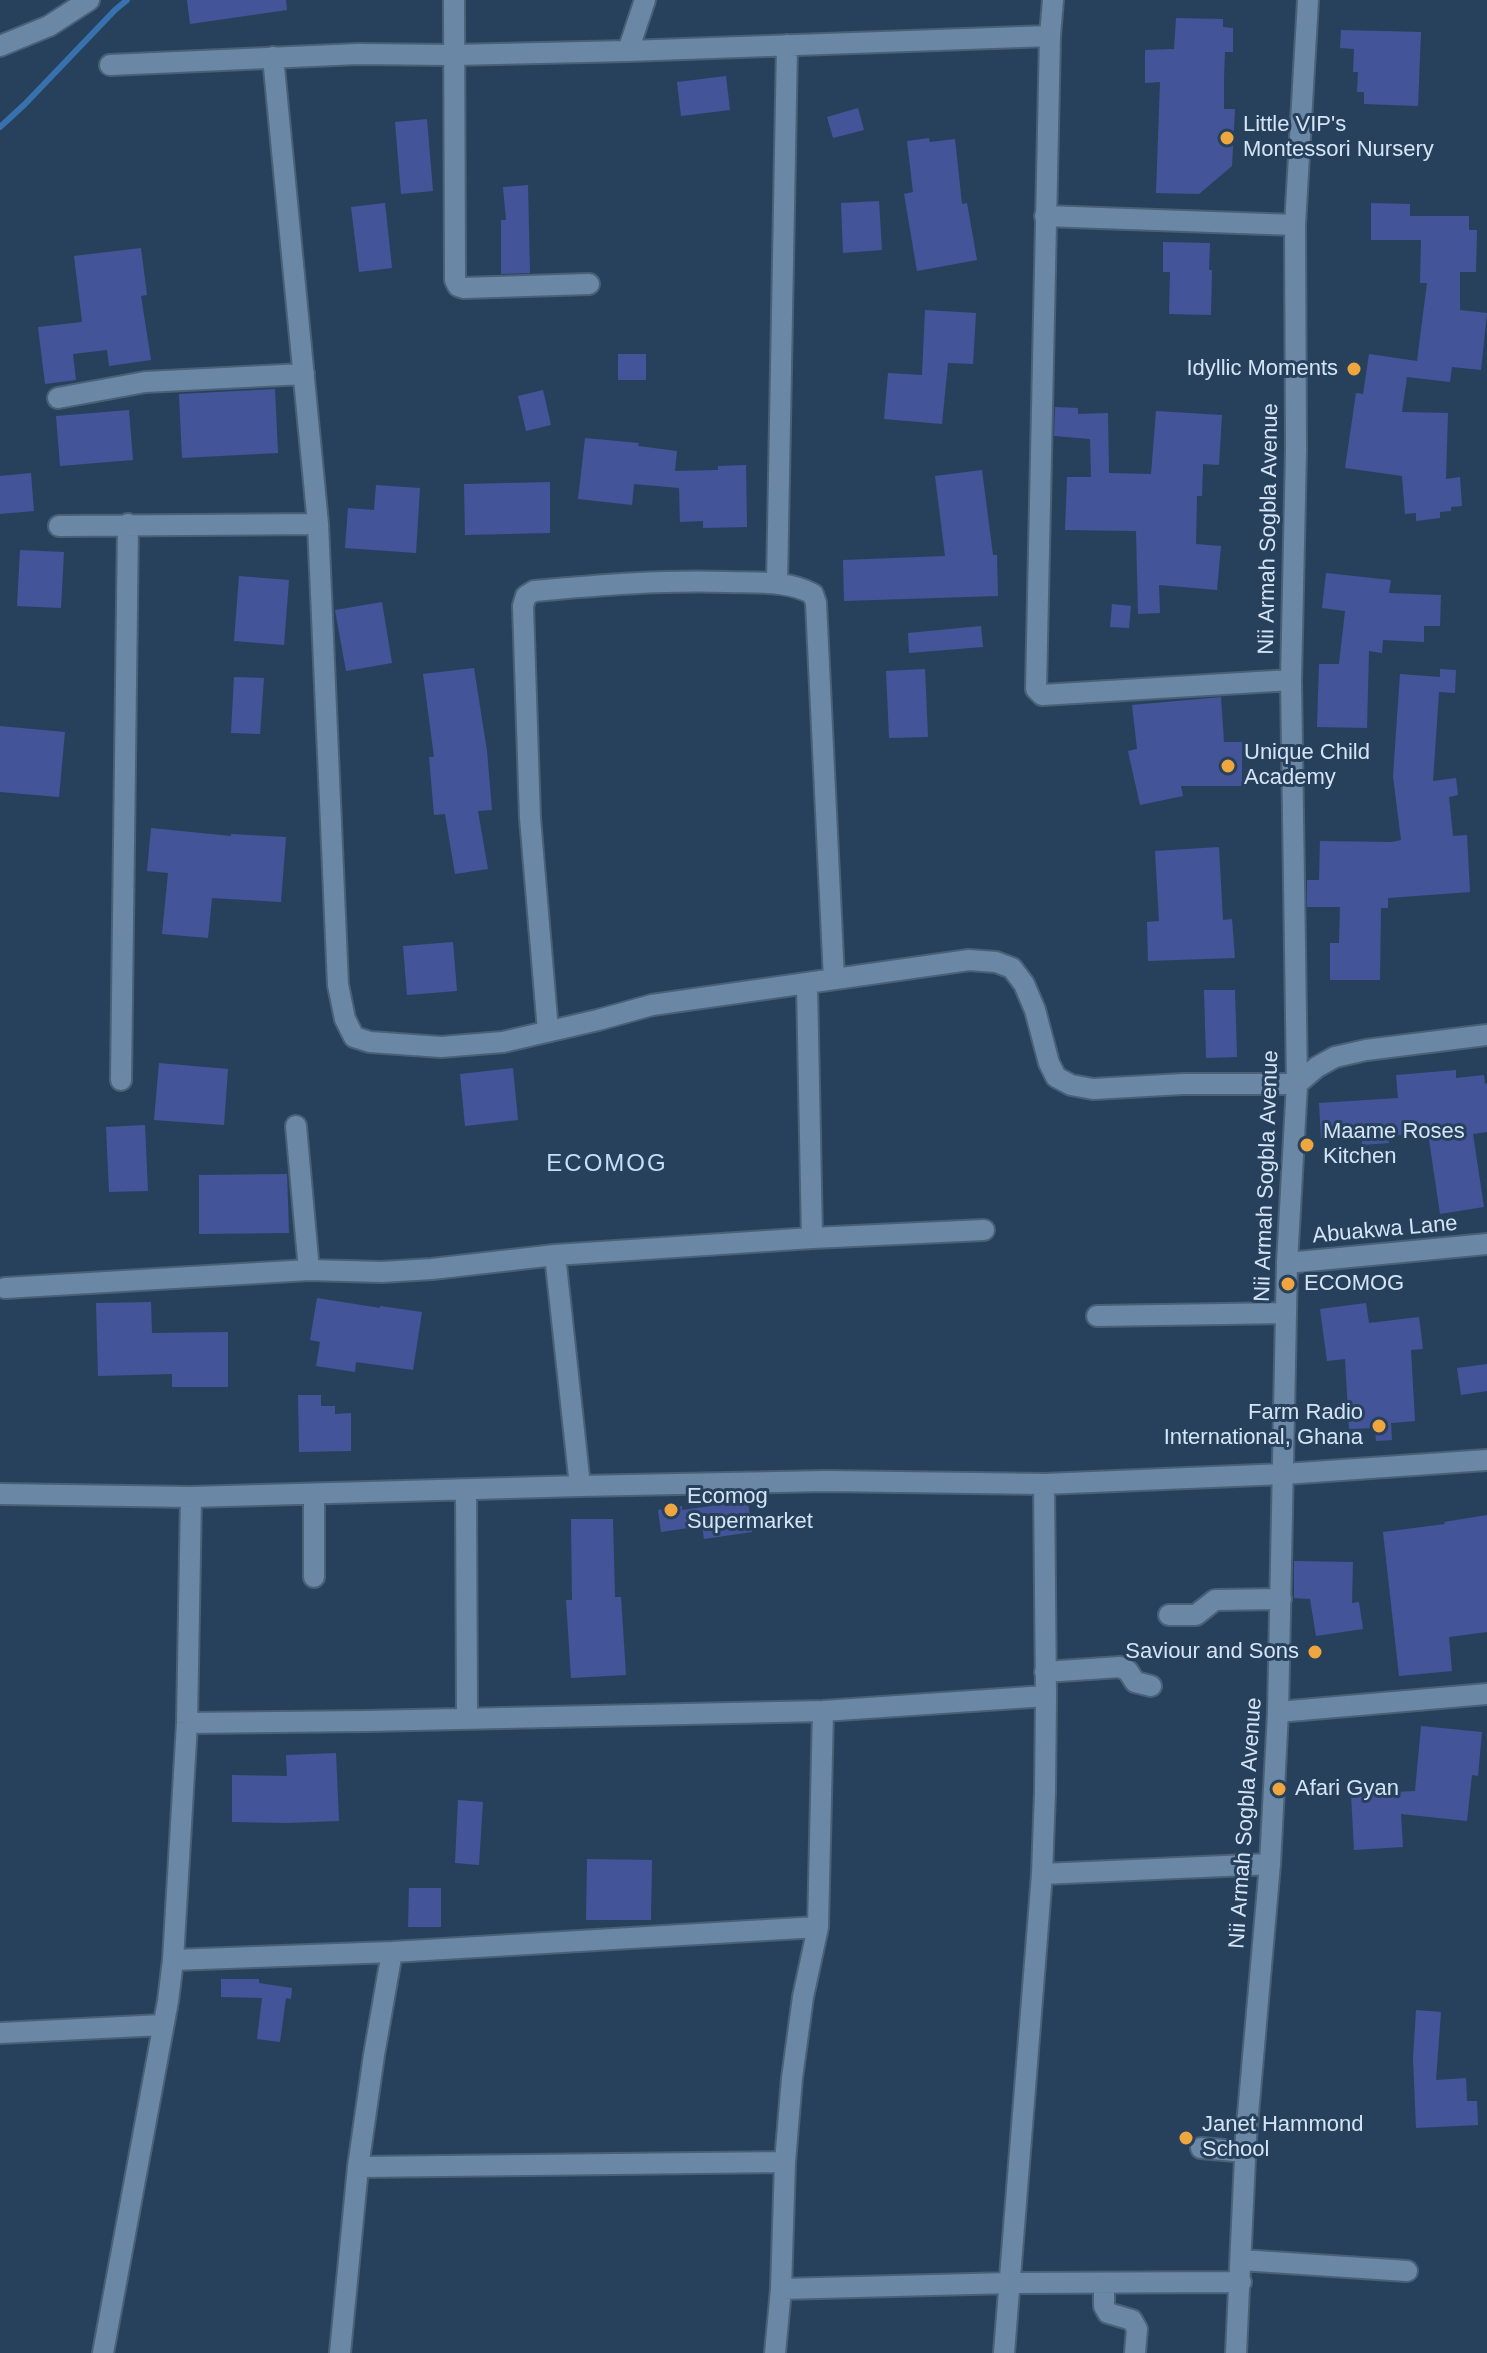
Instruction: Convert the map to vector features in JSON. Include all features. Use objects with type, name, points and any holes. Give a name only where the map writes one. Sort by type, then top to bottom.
[{"type":"street","points":[[0,46],[49,26],[89,0]]},
{"type":"street","points":[[454,0],[455,280],[458,286],[464,288],[589,284]]},
{"type":"street","points":[[628,51],[645,0]]},
{"type":"street","points":[[1053,0],[1045,216],[1036,689],[1042,695],[1291,680]]},
{"type":"street","name":"Nii Armah Sogbla Avenue","points":[[1236,2353],[1246,2152],[1270,1864],[1278,1712],[1287,1263],[1297,1084],[1291,680],[1296,450],[1295,225],[1308,0]]},
{"type":"street","points":[[110,65],[358,54],[628,51],[1050,36]]},
{"type":"street","points":[[777,583],[787,45]]},
{"type":"street","points":[[273,57],[318,524],[338,985],[345,1019],[354,1037],[396,1045],[441,1047],[503,1042],[652,1005],[969,960],[996,962],[1012,968],[1024,984],[1035,1010],[1049,1063],[1056,1077],[1071,1085],[1093,1089],[1167,1084],[1297,1084],[1335,1057],[1487,1035]]},
{"type":"street","points":[[1045,216],[1295,225]]},
{"type":"street","points":[[58,398],[145,382],[304,374]]},
{"type":"street","points":[[121,1080],[128,524]]},
{"type":"street","points":[[59,526],[318,524]]},
{"type":"street","points":[[548,1031],[530,818],[523,606],[526,596],[534,591],[624,582],[777,583],[813,594],[816,603],[834,979]]},
{"type":"street","points":[[807,984],[812,1238]]},
{"type":"street","points":[[296,1126],[309,1270]]},
{"type":"street","points":[[5,1288],[309,1270],[407,1270],[555,1255],[984,1230]]},
{"type":"street","name":"Abuakwa Lane","points":[[1287,1263],[1487,1244]]},
{"type":"street","points":[[555,1255],[580,1486]]},
{"type":"street","points":[[1097,1316],[1286,1313]]},
{"type":"street","points":[[0,1494],[191,1497],[826,1481],[1044,1484],[1284,1474],[1487,1460]]},
{"type":"street","points":[[1004,2353],[1042,1874],[1046,1696],[1044,1484]]},
{"type":"street","points":[[466,1490],[467,1719]]},
{"type":"street","points":[[314,1494],[314,1577]]},
{"type":"street","points":[[103,2353],[173,1960],[187,1723],[191,1497]]},
{"type":"street","points":[[1169,1615],[1196,1615],[1215,1600],[1281,1599]]},
{"type":"street","points":[[1045,1672],[1120,1667],[1128,1671],[1135,1682],[1151,1686]]},
{"type":"street","points":[[1278,1712],[1487,1694]]},
{"type":"street","points":[[187,1723],[823,1711],[1046,1696]]},
{"type":"street","points":[[775,2353],[781,2289],[785,2162],[803,1997],[818,1927],[823,1711]]},
{"type":"street","points":[[1042,1874],[1270,1864]]},
{"type":"street","points":[[173,1960],[392,1952],[818,1927]]},
{"type":"street","points":[[340,2353],[358,2167],[392,1952]]},
{"type":"street","points":[[0,2033],[162,2025]]},
{"type":"street","points":[[1201,2148],[1246,2152]]},
{"type":"street","points":[[358,2167],[785,2162]]},
{"type":"street","points":[[1241,2260],[1407,2271]]},
{"type":"street","points":[[781,2289],[1009,2283],[1241,2282]]},
{"type":"street","points":[[1104,2283],[1104,2306],[1108,2313],[1132,2320],[1137,2329],[1135,2353]]},
{"type":"building","points":[[187,0],[286,0],[287,10],[190,24]]},
{"type":"building","points":[[1176,18],[1223,19],[1223,27],[1233,28],[1233,52],[1225,52],[1224,77],[1224,109],[1235,109],[1232,166],[1199,194],[1156,193],[1160,82],[1145,83],[1145,50],[1174,49]]},
{"type":"building","points":[[1341,30],[1421,32],[1418,106],[1364,104],[1364,92],[1357,92],[1358,72],[1353,72],[1354,49],[1340,48]]},
{"type":"building","points":[[726,76],[730,110],[681,116],[677,82]]},
{"type":"building","points":[[858,108],[864,130],[833,138],[827,117]]},
{"type":"building","points":[[427,119],[433,191],[401,194],[395,122]]},
{"type":"building","points":[[929,138],[930,142],[955,139],[962,204],[967,203],[977,260],[917,271],[904,194],[913,192],[907,141]]},
{"type":"building","points":[[528,185],[530,273],[501,274],[501,220],[506,220],[503,187]]},
{"type":"building","points":[[879,201],[882,250],[843,253],[841,203]]},
{"type":"building","points":[[385,203],[392,268],[359,272],[351,207]]},
{"type":"building","points":[[1371,203],[1410,204],[1410,216],[1469,216],[1469,230],[1477,230],[1476,272],[1460,272],[1460,310],[1487,313],[1481,370],[1452,367],[1450,382],[1407,377],[1402,412],[1448,413],[1446,479],[1460,477],[1462,506],[1440,512],[1440,518],[1416,521],[1416,513],[1405,514],[1402,476],[1345,468],[1356,393],[1363,394],[1369,354],[1417,361],[1427,283],[1420,283],[1421,240],[1371,240]]},
{"type":"building","points":[[1163,242],[1210,243],[1211,315],[1169,314],[1170,272],[1163,272]]},
{"type":"building","points":[[141,248],[147,295],[141,296],[151,360],[109,366],[107,350],[73,354],[76,380],[45,384],[38,327],[82,322],[74,256]]},
{"type":"building","points":[[925,310],[976,313],[973,364],[948,363],[942,424],[884,419],[888,373],[922,375]]},
{"type":"building","points":[[618,354],[646,354],[646,380],[618,380]]},
{"type":"building","points":[[275,389],[278,453],[182,458],[179,394]]},
{"type":"building","points":[[543,390],[551,425],[526,431],[518,396]]},
{"type":"building","points":[[1055,407],[1078,408],[1078,414],[1108,413],[1109,473],[1151,474],[1156,411],[1222,415],[1219,465],[1203,464],[1202,496],[1197,496],[1196,544],[1221,546],[1217,590],[1159,585],[1160,613],[1138,614],[1136,531],[1065,530],[1067,477],[1091,477],[1090,439],[1054,436]]},
{"type":"building","points":[[129,410],[133,460],[60,466],[56,416]]},
{"type":"building","points":[[585,438],[639,443],[638,446],[677,451],[675,471],[718,470],[718,466],[746,465],[747,527],[703,528],[703,521],[680,522],[679,488],[634,484],[632,505],[578,499]]},
{"type":"building","points":[[982,470],[993,555],[997,555],[998,596],[844,601],[843,560],[945,556],[935,476]]},
{"type":"building","points":[[31,473],[34,511],[0,514],[0,476]]},
{"type":"building","points":[[550,482],[550,533],[465,535],[464,484]]},
{"type":"building","points":[[376,485],[420,488],[416,553],[345,548],[348,508],[374,510]]},
{"type":"building","points":[[20,550],[64,552],[61,608],[17,606]]},
{"type":"building","points":[[1326,573],[1391,580],[1389,593],[1441,595],[1440,626],[1424,626],[1424,642],[1383,640],[1382,653],[1369,651],[1367,728],[1317,727],[1319,664],[1339,664],[1345,611],[1322,608]]},
{"type":"building","points":[[239,576],[289,580],[284,645],[234,641]]},
{"type":"building","points":[[382,602],[392,663],[346,671],[335,610]]},
{"type":"building","points":[[1112,604],[1131,606],[1129,628],[1110,627]]},
{"type":"building","points":[[981,626],[983,647],[909,653],[908,633]]},
{"type":"building","points":[[474,668],[487,751],[492,810],[478,811],[488,869],[455,874],[445,814],[434,815],[429,757],[434,757],[423,674]]},
{"type":"building","points":[[925,669],[928,737],[889,738],[886,671]]},
{"type":"building","points":[[1440,669],[1456,670],[1455,693],[1439,692],[1433,781],[1456,778],[1458,795],[1449,797],[1453,836],[1467,835],[1470,892],[1388,898],[1388,908],[1381,908],[1380,980],[1330,980],[1330,943],[1339,943],[1340,907],[1307,907],[1307,880],[1319,880],[1320,841],[1401,840],[1393,776],[1400,674],[1440,677]]},
{"type":"building","points":[[234,677],[264,678],[260,734],[231,733]]},
{"type":"building","points":[[1221,697],[1224,742],[1242,742],[1242,786],[1181,786],[1183,796],[1140,805],[1128,751],[1137,749],[1132,705]]},
{"type":"building","points":[[0,726],[65,732],[59,797],[0,792]]},
{"type":"building","points":[[151,828],[231,836],[286,837],[281,902],[212,898],[208,938],[162,934],[168,873],[147,871]]},
{"type":"building","points":[[1219,847],[1223,920],[1232,919],[1235,958],[1148,961],[1147,922],[1159,921],[1155,851]]},
{"type":"building","points":[[453,942],[457,991],[407,995],[403,946]]},
{"type":"building","points":[[1204,990],[1235,990],[1237,1057],[1206,1058]]},
{"type":"building","points":[[159,1063],[228,1069],[224,1125],[154,1120]]},
{"type":"building","points":[[513,1068],[518,1120],[465,1126],[460,1074]]},
{"type":"building","points":[[1456,1070],[1456,1078],[1484,1075],[1487,1083],[1487,1132],[1473,1134],[1484,1207],[1440,1214],[1428,1133],[1388,1136],[1389,1143],[1362,1145],[1362,1136],[1321,1138],[1319,1103],[1398,1098],[1396,1075]]},
{"type":"building","points":[[145,1125],[148,1191],[109,1192],[106,1127]]},
{"type":"building","points":[[287,1174],[289,1233],[199,1234],[199,1175]]},
{"type":"building","points":[[317,1298],[422,1312],[413,1370],[356,1362],[355,1372],[316,1366],[320,1342],[310,1340]]},
{"type":"building","points":[[151,1302],[152,1333],[228,1332],[228,1387],[172,1387],[172,1374],[98,1376],[96,1303]]},
{"type":"building","points":[[1366,1303],[1369,1323],[1419,1317],[1423,1349],[1411,1350],[1415,1421],[1391,1423],[1392,1440],[1376,1441],[1375,1428],[1349,1429],[1345,1359],[1327,1361],[1320,1309]]},
{"type":"building","points":[[1487,1364],[1487,1391],[1461,1395],[1457,1368]]},
{"type":"building","points":[[298,1395],[321,1395],[321,1406],[335,1406],[335,1414],[351,1413],[351,1451],[299,1452]]},
{"type":"building","points":[[748,1501],[752,1532],[704,1539],[702,1526],[661,1532],[658,1510]]},
{"type":"building","points":[[1487,1515],[1487,1632],[1449,1637],[1452,1671],[1399,1676],[1383,1532]]},
{"type":"building","points":[[571,1519],[613,1519],[615,1597],[621,1597],[626,1675],[571,1678],[566,1600],[572,1600]]},
{"type":"building","points":[[1294,1561],[1353,1562],[1352,1603],[1359,1602],[1363,1629],[1316,1636],[1310,1599],[1294,1598]]},
{"type":"building","points":[[1421,1726],[1482,1732],[1478,1776],[1472,1775],[1467,1821],[1401,1814],[1403,1847],[1354,1850],[1351,1794],[1415,1791]]},
{"type":"building","points":[[336,1753],[339,1821],[232,1822],[232,1775],[287,1776],[286,1755]]},
{"type":"building","points":[[458,1800],[483,1802],[479,1865],[455,1863]]},
{"type":"building","points":[[587,1859],[652,1860],[651,1920],[586,1920]]},
{"type":"building","points":[[409,1888],[441,1888],[441,1927],[408,1927]]},
{"type":"building","points":[[221,1979],[259,1979],[259,1983],[292,1988],[291,1999],[286,1998],[280,2042],[257,2039],[262,1998],[221,1997]]},
{"type":"building","points":[[1416,2010],[1441,2012],[1436,2080],[1466,2078],[1467,2101],[1477,2101],[1478,2125],[1416,2128],[1413,2058]]},
{"type":"waterway","points":[[0,127],[127,0]]},
{"type":"place","name":"Little VIP's Montessori Nursery","points":[[1227,138]]},
{"type":"place","name":"Idyllic Moments","points":[[1354,369]]},
{"type":"place","name":"Unique Child Academy","points":[[1228,766]]},
{"type":"place","name":"Maame Roses Kitchen","points":[[1307,1145]]},
{"type":"place","name":"ECOMOG","points":[[1288,1284]]},
{"type":"place","name":"Farm Radio International, Ghana","points":[[1379,1426]]},
{"type":"place","name":"Ecomog Supermarket","points":[[671,1510]]},
{"type":"place","name":"Saviour and Sons","points":[[1315,1652]]},
{"type":"place","name":"Afari Gyan","points":[[1279,1789]]},
{"type":"place","name":"Janet Hammond School","points":[[1186,2138]]},
{"type":"district","name":"ECOMOG","points":[[607,1164]]}]
